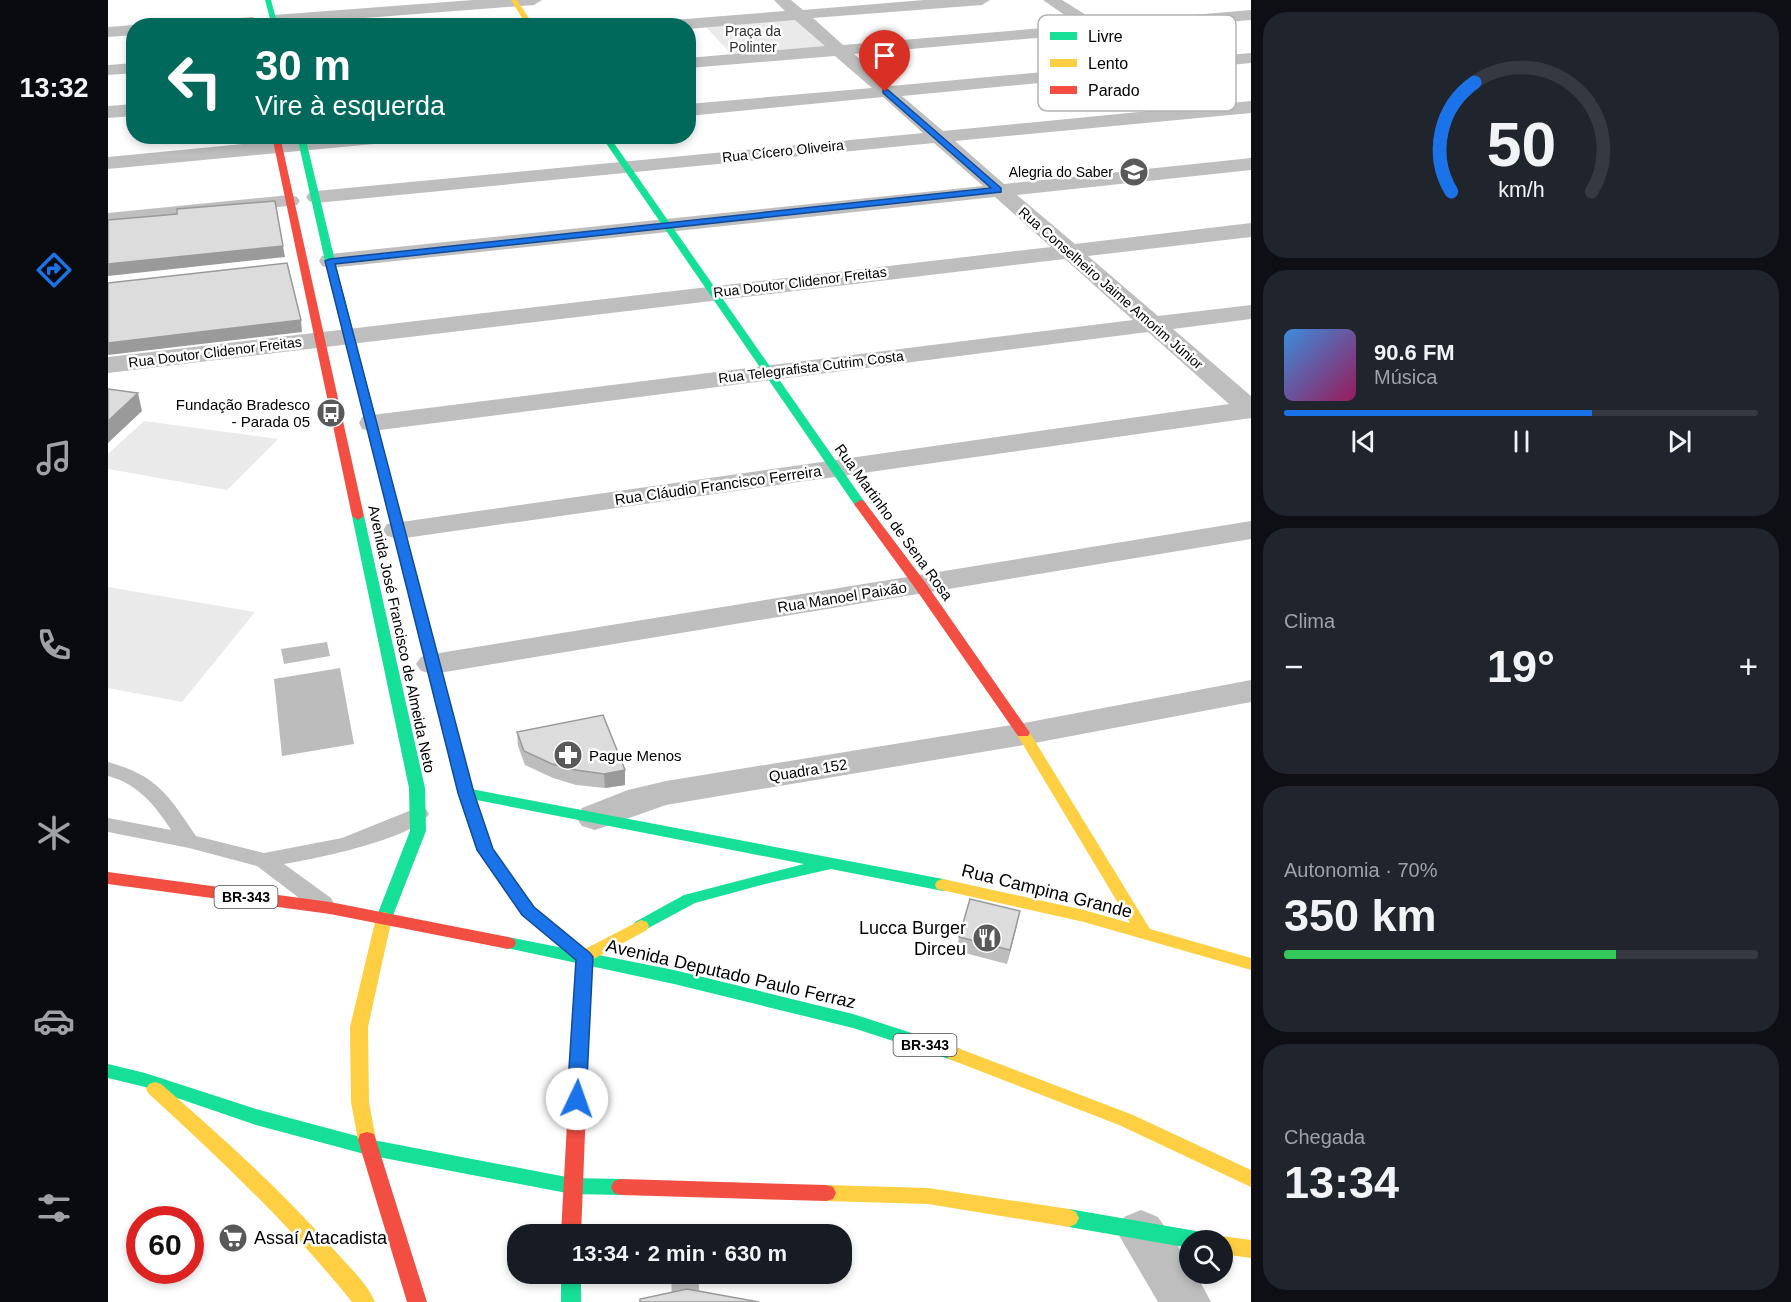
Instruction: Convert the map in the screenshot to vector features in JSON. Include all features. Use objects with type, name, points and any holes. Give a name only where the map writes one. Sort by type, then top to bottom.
[{"type":"main road","points":[[268,0],[273,18]]},
{"type":"main road","points":[[515,1],[526,18]]},
{"type":"main road","name":"Avenida José Francisco de Almeida Neto","points":[[277,144],[322,340],[417,788],[418,831],[384,918],[359,1027],[360,1102],[368,1147],[417,1302]]},
{"type":"main road","name":"Avenida José Francisco de Almeida Neto","points":[[303,144],[398,530],[466,793],[485,850],[528,911],[584,957]]},
{"type":"main road","name":"Rua Martinho de Sena Rosa","points":[[611,144],[834,469],[920,585],[1024,734],[1145,934]]},
{"type":"main road","name":"Rua Campina Grande","points":[[466,793],[999,896],[1251,964]]},
{"type":"main road","points":[[571,1224],[584,957],[690,899],[744,883],[833,863]]},
{"type":"main road","name":"Avenida Deputado Paulo Ferraz","points":[[108,878],[330,908],[384,918],[584,957],[853,1021],[978,1062],[1126,1120],[1251,1179]]},
{"type":"main road","points":[[108,1071],[145,1080],[256,1117],[368,1147],[572,1186],[928,1196],[1009,1207],[1179,1238]]},
{"type":"main road","points":[[145,1080],[253,1178],[309,1233],[342,1270],[365,1302]]},
{"type":"main road","points":[[1233,1247],[1251,1249]]},
{"type":"main road","points":[[571,1284],[571,1302]]},
{"type":"street","points":[[329,18],[534,0]]},
{"type":"street","name":"Rua Conselheiro Jaime Amorim Júnior","points":[[782,0],[1251,410]]},
{"type":"street","points":[[696,23],[982,0]]},
{"type":"street","points":[[1051,0],[1075,15]]},
{"type":"street","points":[[1236,16],[1251,15]]},
{"type":"street","points":[[108,32],[126,31]]},
{"type":"street","points":[[696,62],[1038,33]]},
{"type":"street","points":[[1236,59],[1251,58]]},
{"type":"street","points":[[108,70],[126,69]]},
{"type":"street","points":[[696,109],[1038,78]]},
{"type":"street","name":"Rua Cícero Oliveira","points":[[1236,109],[1251,107]]},
{"type":"street","points":[[108,112],[126,111]]},
{"type":"street","name":"Rua Cícero Oliveira","points":[[316,197],[1216,111]]},
{"type":"street","points":[[1229,111],[1251,125]]},
{"type":"street","points":[[108,163],[261,144]]},
{"type":"street","points":[[330,261],[1251,164]]},
{"type":"street","points":[[108,219],[290,201]]},
{"type":"street","name":"Rua Doutor Clidenor Freitas","points":[[108,364],[1251,230]]},
{"type":"street","points":[[280,266],[304,264]]},
{"type":"street","name":"Rua Telegrafista Cutrim Costa","points":[[372,423],[1251,312]]},
{"type":"street","name":"Rua Cláudio Francisco Ferreira","points":[[398,530],[1251,410]]},
{"type":"street","name":"Rua Manoel Paixão","points":[[433,664],[1251,530]]},
{"type":"street","name":"Quadra 152","points":[[595,817],[641,799],[666,793],[1024,734],[1251,691]]},
{"type":"street","points":[[1141,1232],[1186,1302]]},
{"type":"lane","points":[[108,769],[139,780],[154,790],[189,841]]},
{"type":"lane","points":[[264,860],[329,850],[367,839],[419,814]]},
{"type":"lane","points":[[108,825],[189,841],[264,860],[330,908]]},
{"type":"lane","points":[[685,1284],[686,1302]]},
{"type":"green space","name":"Praça da Polinter","points":[[796,18],[830,50],[735,58],[705,26]]},
{"type":"green space","points":[[144,421],[278,439],[227,490],[108,469],[108,454]]},
{"type":"green space","points":[[108,587],[255,612],[182,702],[108,688]]},
{"type":"shaded area","points":[[327,642],[330,656],[284,664],[281,649]]},
{"type":"shaded area","points":[[340,668],[354,744],[282,756],[274,679]]},
{"type":"building","points":[[275,201],[283,246],[108,264],[108,220],[177,214],[177,209]]},
{"type":"building","points":[[287,263],[301,320],[108,343],[108,283]]},
{"type":"building","points":[[108,389],[138,393],[108,421]]},
{"type":"building","name":"Pague Menos","points":[[603,715],[625,770],[604,774],[552,764],[524,751],[517,732]]},
{"type":"building","name":"Lucca Burger Dirceu","points":[[970,899],[1020,911],[1010,950],[959,937]]},
{"type":"building","points":[[687,1289],[759,1302],[640,1302],[640,1299]]},
{"type":"traffic: fast","points":[[268,0],[273,18]]},
{"type":"traffic: fast","points":[[303,144],[330,261],[417,600]]},
{"type":"traffic: fast","points":[[611,144],[860,504]]},
{"type":"traffic: fast","points":[[358,516],[417,788],[418,831],[384,918]]},
{"type":"traffic: fast","points":[[466,793],[943,885]]},
{"type":"traffic: fast","points":[[641,926],[690,899],[765,878],[833,863]]},
{"type":"traffic: fast","points":[[508,943],[674,977],[853,1021],[955,1054]]},
{"type":"traffic: fast","points":[[108,1071],[145,1080],[256,1117],[368,1147],[572,1186],[621,1187]]},
{"type":"traffic: fast","points":[[1069,1218],[1179,1237]]},
{"type":"traffic: fast","points":[[571,1284],[571,1302]]},
{"type":"traffic: slow","points":[[514,0],[526,18]]},
{"type":"traffic: slow","points":[[417,600],[466,793],[485,850],[528,911],[584,957],[641,926]]},
{"type":"traffic: slow","points":[[1023,733],[1145,934]]},
{"type":"traffic: slow","points":[[943,885],[1084,916],[1251,964]]},
{"type":"traffic: slow","points":[[367,1140],[360,1102],[359,1027],[384,918]]},
{"type":"traffic: slow","points":[[955,1054],[1126,1120],[1251,1179]]},
{"type":"traffic: slow","points":[[155,1089],[291,1217],[317,1244],[365,1302]]},
{"type":"traffic: slow","points":[[826,1193],[928,1196],[1069,1218]]},
{"type":"traffic: slow","points":[[1233,1247],[1251,1249]]},
{"type":"traffic: jam","points":[[278,144],[358,516]]},
{"type":"traffic: jam","points":[[860,504],[920,585],[1023,733]]},
{"type":"traffic: jam","points":[[108,878],[330,908],[508,943]]},
{"type":"traffic: jam","points":[[571,1224],[584,957]]},
{"type":"traffic: jam","points":[[367,1140],[417,1302]]},
{"type":"traffic: jam","points":[[621,1187],[826,1193]]},
{"type":"place","name":"Alegria do Saber","points":[[1134,172]]},
{"type":"place","name":"Fundação Bradesco - Parada 05","points":[[331,413]]},
{"type":"place","name":"Pague Menos","points":[[568,755]]},
{"type":"place","name":"Lucca Burger Dirceu","points":[[987,938]]},
{"type":"place","name":"Assaí Atacadista","points":[[233,1238]]},
{"type":"route","points":[[577,1099],[584,957],[528,911],[485,850],[466,793],[330,261],[998,190],[939,136],[885,92]]}]
